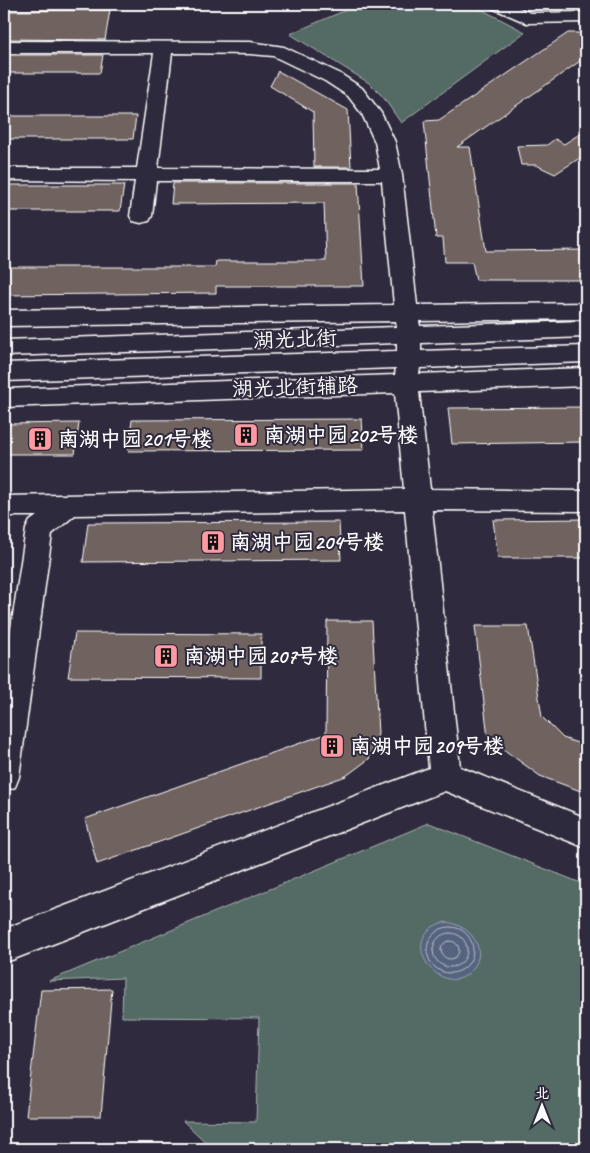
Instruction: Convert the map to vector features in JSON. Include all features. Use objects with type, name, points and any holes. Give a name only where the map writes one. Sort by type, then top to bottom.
[{"type":"street","points":[[498,4],[527,18],[586,18]]},
{"type":"street","points":[[4,47],[250,48],[277,51],[332,77],[355,92],[371,113],[386,142],[392,175],[409,335],[406,383],[445,776]]},
{"type":"street","points":[[141,216],[164,47]]},
{"type":"street","points":[[4,174],[392,175]]},
{"type":"street","points":[[4,318],[586,311]]},
{"type":"street","name":"湖光北街","points":[[4,348],[586,329]]},
{"type":"street","name":"湖光北街","points":[[4,372],[586,354]]},
{"type":"street","name":"湖光北街辅路","points":[[4,398],[586,377]]},
{"type":"street","points":[[4,506],[418,499],[586,501]]},
{"type":"street","points":[[4,777],[39,529],[69,505]]},
{"type":"street","points":[[4,946],[445,776],[586,833]]},
{"type":"green space","points":[[360,4],[471,4],[525,32],[401,123],[383,97],[369,83],[290,34]]},
{"type":"green space","points":[[429,823],[586,885],[586,1149],[213,1149],[183,1121],[256,1122],[259,1018],[122,1017],[123,978],[49,981]]},
{"type":"water","points":[[444,922],[453,923],[461,927],[474,938],[477,945],[479,953],[477,962],[472,970],[460,978],[448,979],[437,974],[428,964],[422,953],[422,941],[429,930]]},
{"type":"building","points":[[110,10],[105,40],[4,39],[4,11]]},
{"type":"building","points":[[568,33],[586,33],[586,57],[457,147],[470,147],[486,251],[586,250],[586,280],[476,280],[472,262],[445,262],[443,238],[436,238],[424,121],[439,120]]},
{"type":"building","points":[[4,55],[103,55],[100,73],[4,73]]},
{"type":"building","points":[[278,71],[348,110],[351,167],[314,167],[313,112],[270,86]]},
{"type":"building","points":[[4,116],[136,116],[133,139],[4,139]]},
{"type":"building","points":[[586,130],[586,154],[555,174],[536,165],[521,165],[517,146],[547,145],[555,139],[564,144]]},
{"type":"building","points":[[173,183],[358,183],[364,286],[216,286],[216,293],[4,295],[4,267],[215,267],[216,261],[326,261],[324,203],[171,204]]},
{"type":"building","points":[[4,185],[124,185],[120,211],[4,211]]},
{"type":"building","points":[[586,407],[586,442],[452,444],[448,408]]},
{"type":"building","name":"南湖中园202号楼","points":[[362,419],[364,450],[128,451],[132,420]]},
{"type":"building","name":"南湖中园201号楼","points":[[79,423],[75,454],[4,454],[4,424]]},
{"type":"building","points":[[586,519],[586,558],[498,558],[493,520]]},
{"type":"building","name":"南湖中园204号楼","points":[[339,522],[341,560],[83,562],[88,523]]},
{"type":"building","name":"南湖中园209号楼","points":[[327,621],[372,621],[378,734],[369,759],[346,776],[97,864],[85,819],[326,734]]},
{"type":"building","points":[[475,626],[528,626],[542,717],[563,738],[586,746],[586,793],[540,776],[488,738]]},
{"type":"building","name":"南湖中园207号楼","points":[[75,633],[261,634],[261,678],[68,677]]},
{"type":"building","points":[[112,989],[101,1116],[26,1116],[41,990]]},
{"type":"place","name":"南湖中园202号楼","points":[[246,435]]},
{"type":"place","name":"南湖中园201号楼","points":[[40,439]]},
{"type":"place","name":"南湖中园204号楼","points":[[213,542]]},
{"type":"place","name":"南湖中园207号楼","points":[[166,656]]},
{"type":"place","name":"南湖中园209号楼","points":[[332,746]]}]
